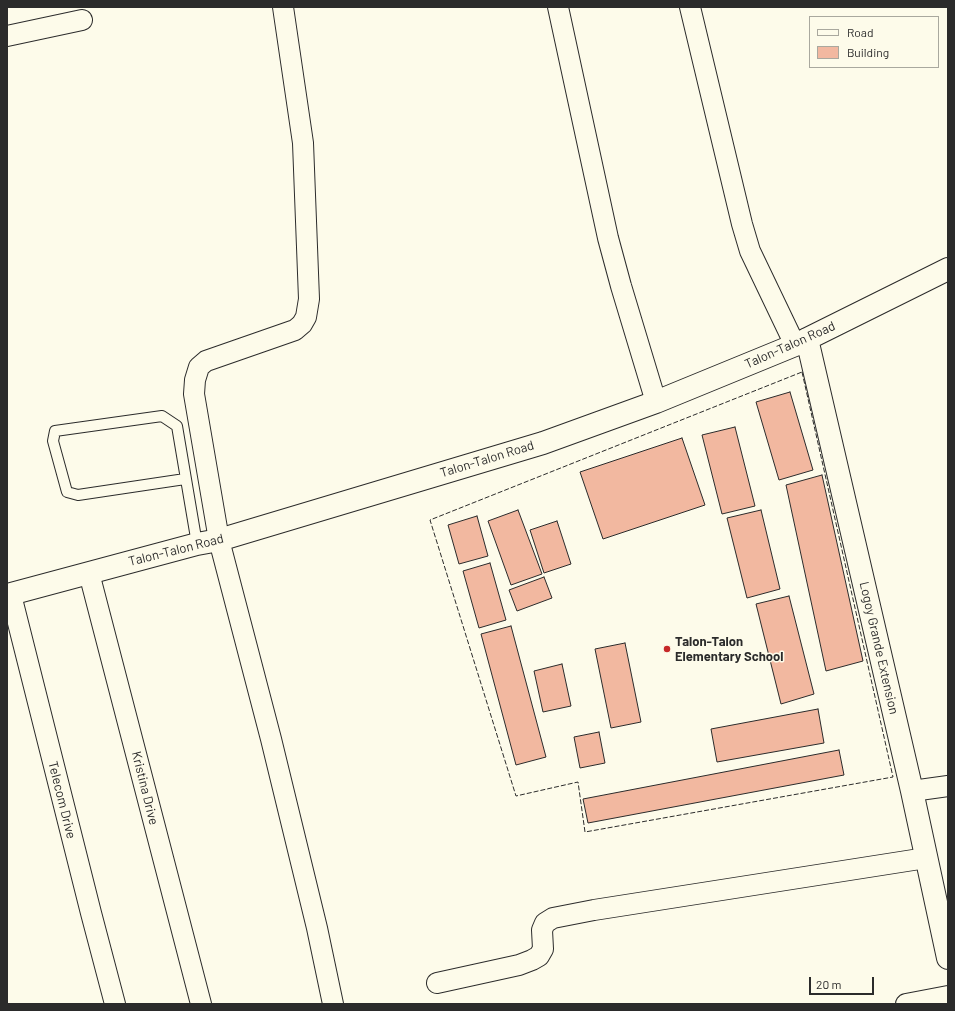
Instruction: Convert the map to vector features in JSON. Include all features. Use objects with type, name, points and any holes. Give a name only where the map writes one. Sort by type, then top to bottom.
[{"type":"street","points":[[283,7],[303,143],[309,299],[306,317],[302,324],[295,330],[206,361],[199,367],[195,380],[194,394],[219,540],[271,739],[317,928],[333,1004]]},
{"type":"street","points":[[558,7],[608,238],[656,402]]},
{"type":"street","points":[[690,7],[742,224],[750,250],[801,342]]},
{"type":"street","points":[[7,36],[82,20]]},
{"type":"street","name":"Talon-Talon Road","points":[[9,595],[197,544],[219,540],[543,443],[656,402],[801,342],[948,269]]},
{"type":"street","name":"Logoy Grande Extension","points":[[801,342],[912,791],[926,858],[943,915],[948,958]]},
{"type":"street","name":"Kristina Drive","points":[[90,573],[201,1004]]},
{"type":"street","name":"Telecom Drive","points":[[9,595],[90,913],[115,1004]]},
{"type":"street","points":[[912,791],[948,786]]},
{"type":"street","points":[[437,983],[519,965],[532,960],[539,956],[543,949],[542,930],[545,923],[553,918],[594,910],[926,858]]},
{"type":"street","points":[[906,1004],[948,996]]},
{"type":"lane","points":[[185,479],[78,495],[67,492],[53,441],[55,431],[162,416],[177,426],[197,544]]},
{"type":"building","points":[[790,392],[813,470],[779,480],[756,402]]},
{"type":"building","points":[[735,427],[755,506],[722,514],[702,435]]},
{"type":"building","points":[[682,438],[705,505],[603,539],[580,472]]},
{"type":"building","points":[[822,475],[863,661],[826,671],[786,485]]},
{"type":"building","points":[[518,510],[542,574],[511,585],[488,521]]},
{"type":"building","points":[[761,510],[780,589],[747,598],[727,518]]},
{"type":"building","points":[[477,516],[488,556],[459,564],[448,525]]},
{"type":"building","points":[[557,521],[571,564],[544,573],[530,530]]},
{"type":"building","points":[[490,563],[506,620],[479,628],[463,571]]},
{"type":"building","points":[[544,577],[552,598],[517,611],[509,590]]},
{"type":"building","points":[[789,596],[814,694],[781,704],[756,604]]},
{"type":"building","points":[[511,626],[546,757],[516,765],[481,634]]},
{"type":"building","points":[[625,643],[641,722],[611,728],[595,649]]},
{"type":"building","points":[[562,664],[571,706],[543,712],[534,671]]},
{"type":"building","points":[[818,709],[824,743],[717,762],[711,729]]},
{"type":"building","points":[[599,732],[605,763],[580,768],[574,737]]},
{"type":"building","points":[[839,750],[844,775],[588,823],[583,799]]},
{"type":"fence","points":[[802,372],[893,777],[585,832],[578,782],[516,796],[430,520],[802,372]]},
{"type":"place","name":"Talon-Talon Elementary School","points":[[667,649]]}]
